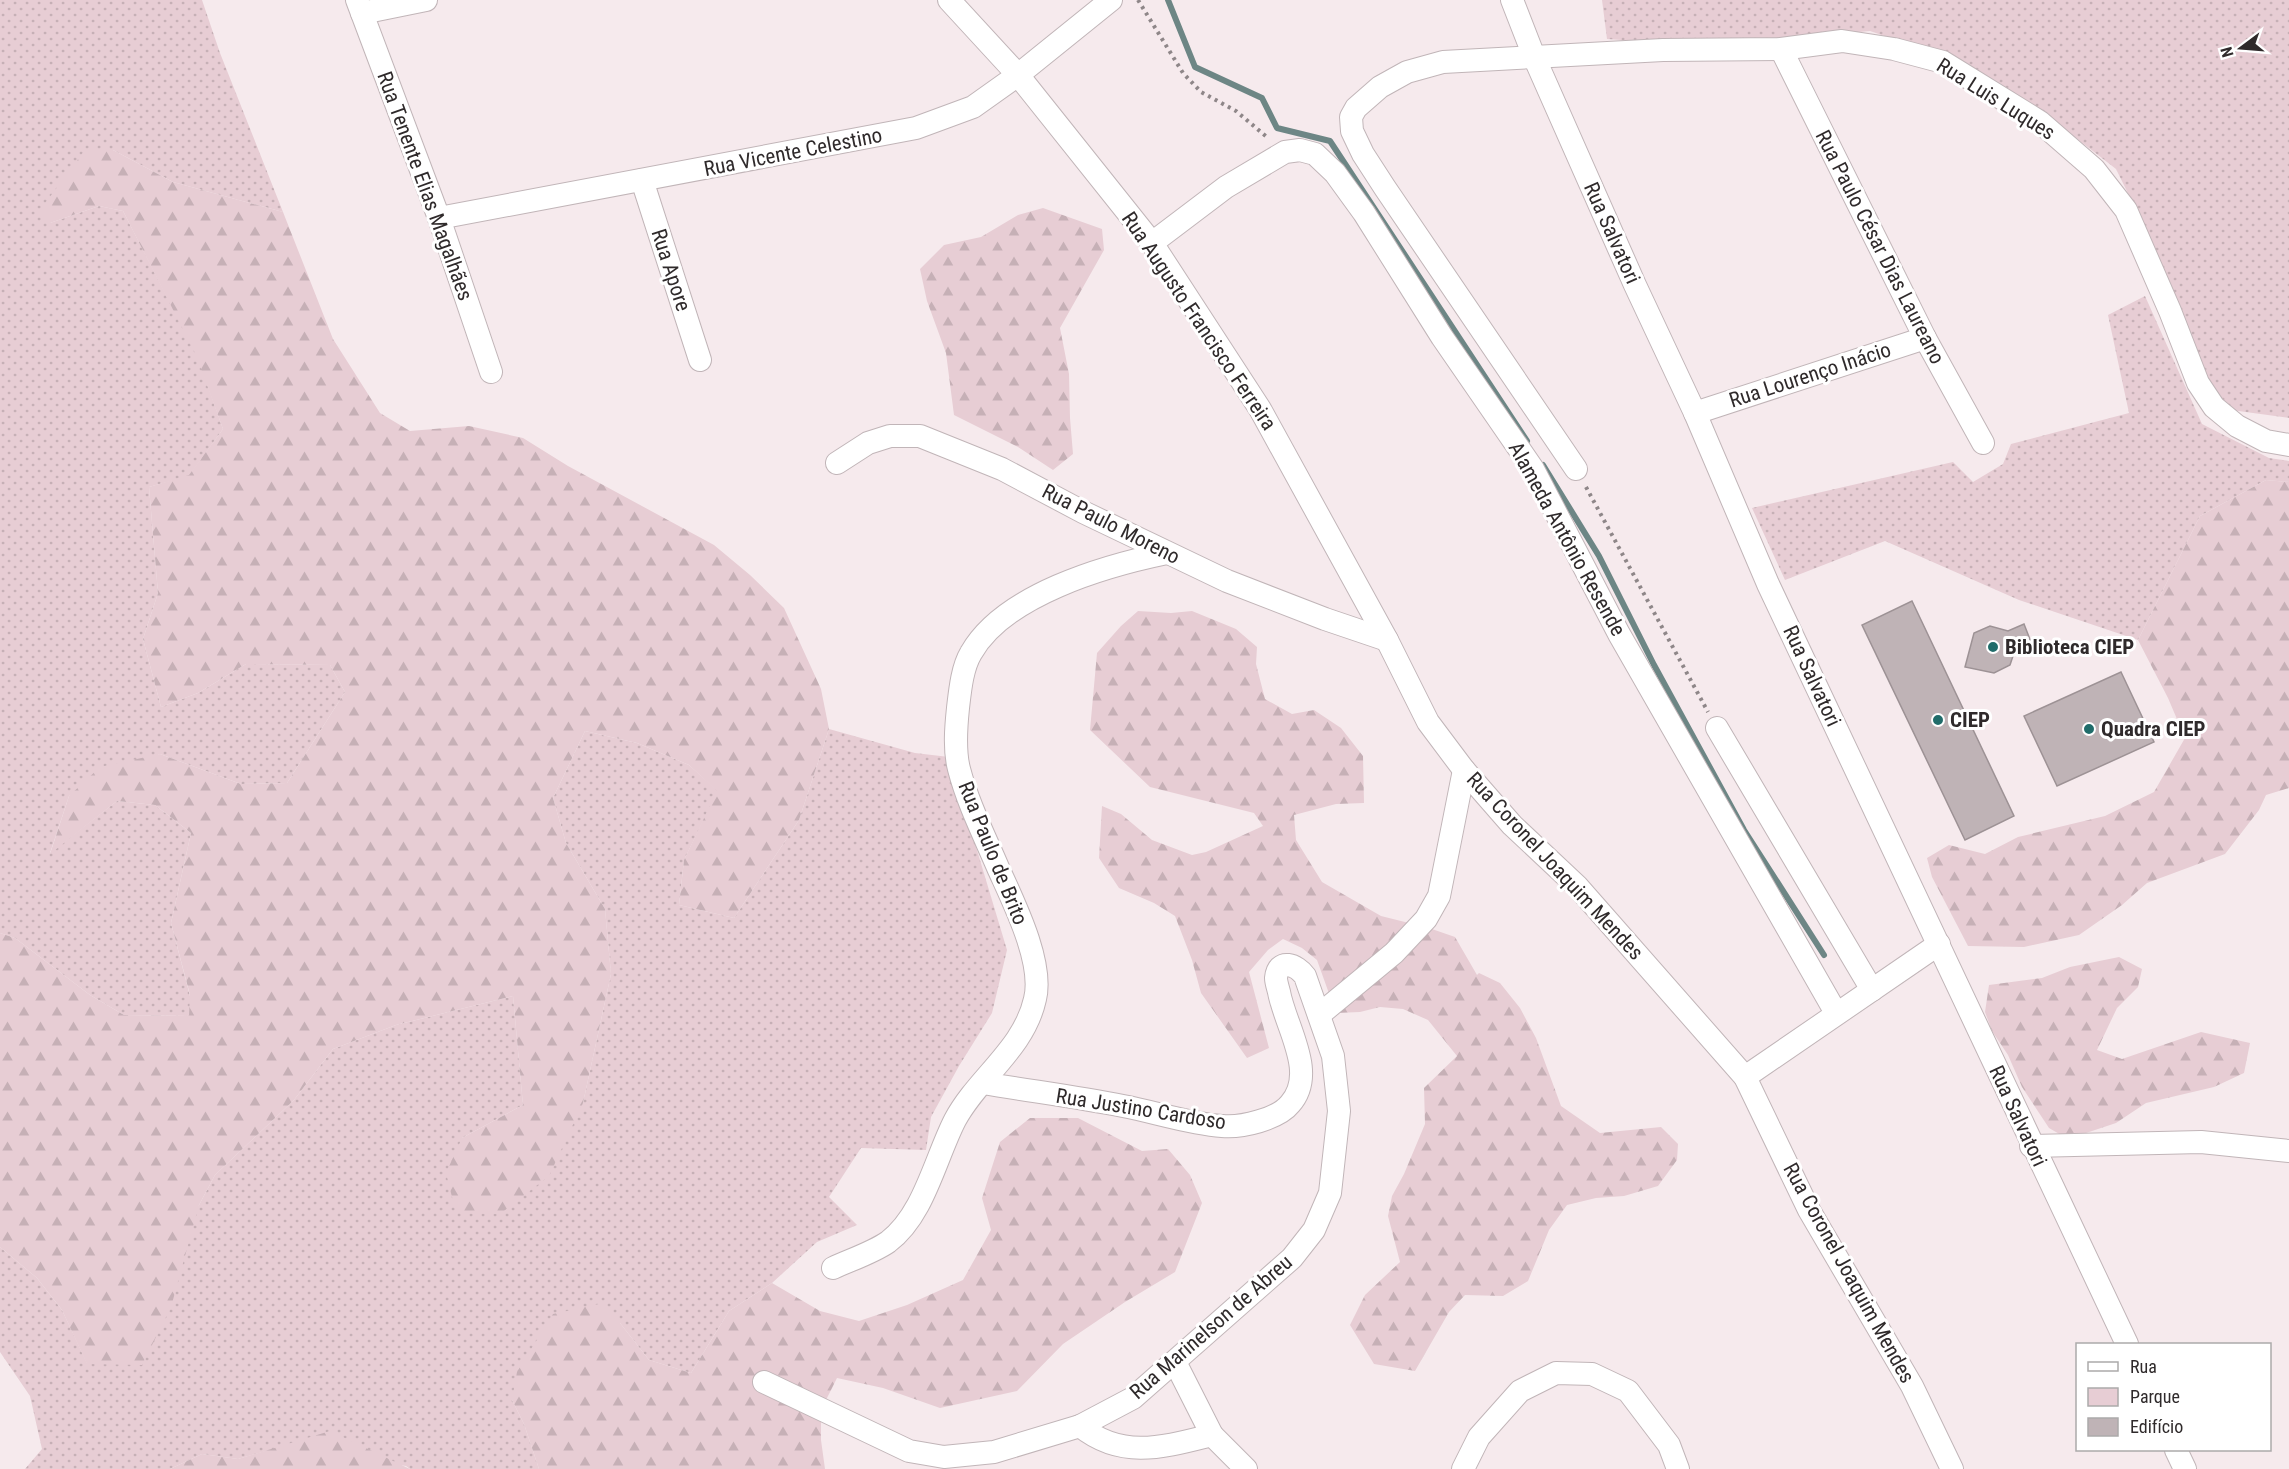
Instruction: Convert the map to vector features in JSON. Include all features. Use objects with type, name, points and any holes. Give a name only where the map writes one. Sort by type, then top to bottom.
[{"type":"street","points":[[360,7],[426,0]]},
{"type":"street","name":"Rua Augusto Francisco Ferreira","points":[[949,0],[1018,75],[1152,243],[1260,409],[1387,640]]},
{"type":"street","name":"Rua Vicente Celestino","points":[[439,218],[916,128],[973,107],[1018,75],[1111,0]]},
{"type":"street","name":"Rua Salvatori","points":[[1512,0],[1535,59],[1635,285],[1695,413],[1768,584],[1939,944],[2031,1146],[2127,1343]]},
{"type":"street","name":"Rua Tenente Elias Magalhães","points":[[360,7],[439,218],[491,372]]},
{"type":"street","name":"Rua Luis Luques","points":[[1535,59],[1663,50],[1781,48],[1842,42],[1893,49],[1942,62],[2040,122],[2094,169],[2126,210],[2170,311],[2198,383],[2214,407],[2237,426],[2266,441],[2289,445]]},
{"type":"street","name":"Rua Paulo César Dias Laureano","points":[[1781,48],[1925,338],[1983,443]]},
{"type":"street","name":"Alameda Antônio Resende","points":[[1535,59],[1443,62],[1407,72],[1389,82],[1356,108],[1351,117],[1352,130],[1364,154],[1576,469]]},
{"type":"street","name":"Alameda Antônio Resende","points":[[1285,152],[1300,150],[1315,154],[1335,173],[1364,213],[1442,337],[1533,469],[1619,634],[1836,1013]]},
{"type":"street","points":[[1152,243],[1226,187],[1285,152]]},
{"type":"street","name":"Rua Apore","points":[[642,180],[700,360]]},
{"type":"street","name":"Rua Lourenço Inácio","points":[[1695,413],[1925,338]]},
{"type":"street","name":"Rua Paulo Moreno","points":[[837,463],[868,443],[890,436],[920,436],[1002,469],[1227,581],[1324,619],[1387,640]]},
{"type":"street","name":"Rua Paulo de Brito","points":[[983,1083],[1021,1037],[1036,998],[1035,965],[1021,919],[976,819],[958,768],[956,728],[960,690],[969,655],[987,629],[1021,605],[1076,579],[1120,563],[1167,553]]},
{"type":"street","name":"Rua Coronel Joaquim Mendes","points":[[1387,640],[1428,723],[1464,770],[1512,825],[1585,895],[1744,1077],[1809,1210],[1912,1386],[1952,1469]]},
{"type":"street","points":[[1717,729],[1872,990]]},
{"type":"street","points":[[1319,1015],[1394,952],[1426,919],[1439,896],[1464,770]]},
{"type":"street","points":[[1744,1077],[1939,944]]},
{"type":"street","name":"Rua Marinelson de Abreu","points":[[764,1382],[909,1451],[944,1457],[994,1452],[1080,1426],[1133,1398],[1292,1258],[1314,1230],[1330,1193],[1340,1111],[1333,1056],[1305,976],[1293,964],[1286,965]]},
{"type":"street","name":"Rua Justino Cardoso","points":[[983,1083],[1124,1106],[1224,1127],[1268,1119],[1289,1106],[1299,1092],[1301,1064],[1281,1002],[1276,978],[1286,965]]},
{"type":"street","points":[[832,1269],[886,1242],[907,1225],[922,1197],[942,1145],[961,1110],[983,1083]]},
{"type":"street","points":[[2031,1146],[2201,1142],[2289,1151]]},
{"type":"street","points":[[1175,1362],[1212,1435],[1246,1469]]},
{"type":"street","points":[[1463,1469],[1479,1437],[1520,1390],[1556,1373],[1592,1374],[1628,1391],[1669,1444],[1678,1469]]},
{"type":"street","points":[[1080,1426],[1091,1436],[1113,1446],[1144,1448],[1180,1443],[1212,1435]]},
{"type":"street","points":[[2177,1451],[2185,1469]]},
{"type":"path","points":[[1138,0],[1183,73],[1201,92],[1236,111],[1285,152]]},
{"type":"path","name":"Alameda Antônio Resende","points":[[1576,469],[1717,729]]},
{"type":"green space","points":[[0,0],[202,0],[220,53],[283,212],[173,182],[113,150],[50,223],[99,206],[123,211],[197,355],[223,429],[189,476],[149,487],[158,593],[143,639],[161,707],[198,693],[246,664],[330,665],[345,692],[287,783],[241,784],[160,754],[69,796],[50,853],[117,801],[155,805],[191,833],[171,923],[190,996],[190,1016],[124,1015],[90,995],[15,938],[0,933]]},
{"type":"green space","points":[[1602,0],[2289,0],[2289,418],[2231,410],[2213,391],[2153,244],[2116,169],[2040,110],[1964,63],[1870,31],[1709,46],[1607,39]]},
{"type":"green space","points":[[85,150],[113,150],[173,182],[283,212],[333,339],[380,413],[410,431],[469,426],[523,438],[568,466],[714,545],[784,608],[821,689],[829,729],[799,820],[734,918],[679,905],[684,860],[717,791],[689,765],[637,743],[585,731],[553,798],[566,843],[605,909],[611,974],[583,1103],[549,1176],[500,1214],[456,1213],[446,1173],[462,1138],[523,1105],[513,996],[396,1025],[333,1049],[294,1100],[215,1175],[199,1205],[171,1307],[142,1365],[87,1364],[62,1310],[37,1278],[0,1247],[0,933],[15,938],[90,995],[124,1015],[189,1016],[190,995],[171,923],[191,833],[155,805],[117,801],[50,854],[69,796],[100,767],[160,754],[241,784],[287,783],[345,692],[330,665],[246,664],[198,693],[161,707],[143,639],[158,593],[149,487],[189,475],[223,429],[196,355],[123,211],[99,206],[50,223],[40,210]]},
{"type":"green space","points":[[1043,208],[1102,229],[1104,250],[1060,328],[1069,374],[1073,454],[1053,470],[1018,447],[954,415],[946,353],[927,301],[920,269],[944,245],[981,237],[1018,215]]},
{"type":"green space","points":[[2145,296],[2202,424],[2269,458],[2289,461],[2289,482],[2266,480],[2200,516],[2138,640],[2019,600],[1885,541],[1785,580],[1752,508],[1953,462],[1973,482],[2003,464],[2011,444],[2129,413],[2108,315]]},
{"type":"green space","points":[[2266,480],[2289,482],[2289,788],[2266,795],[2259,810],[2225,854],[2147,883],[2122,905],[2079,935],[2024,947],[1968,946],[1932,877],[1927,858],[1949,845],[1985,854],[2018,837],[2105,816],[2154,792],[2185,738],[2168,698],[2138,640],[2200,516]]},
{"type":"green space","points":[[1138,611],[1171,613],[1192,611],[1236,629],[1257,647],[1256,664],[1265,699],[1292,714],[1314,710],[1341,728],[1363,756],[1364,803],[1336,804],[1294,815],[1296,840],[1322,882],[1381,916],[1455,937],[1477,975],[1479,973],[1500,983],[1520,1008],[1536,1038],[1561,1106],[1600,1133],[1661,1127],[1678,1144],[1677,1160],[1658,1186],[1624,1196],[1596,1198],[1567,1205],[1549,1230],[1528,1281],[1503,1296],[1465,1295],[1449,1312],[1415,1371],[1374,1364],[1350,1325],[1365,1295],[1400,1262],[1388,1216],[1392,1196],[1425,1124],[1424,1088],[1457,1056],[1428,1020],[1403,1009],[1380,1007],[1360,1012],[1336,1013],[1317,960],[1302,948],[1283,939],[1268,950],[1249,972],[1269,1048],[1247,1058],[1201,993],[1192,960],[1175,916],[1154,903],[1119,888],[1099,858],[1102,806],[1121,814],[1152,840],[1192,855],[1206,852],[1263,826],[1254,813],[1150,787],[1090,730],[1097,653]]},
{"type":"green space","points":[[829,729],[915,753],[949,757],[1007,950],[992,1013],[931,1117],[926,1150],[861,1148],[829,1197],[857,1225],[817,1242],[772,1283],[729,1311],[691,1373],[649,1360],[620,1323],[512,1400],[524,1424],[539,1469],[410,1469],[406,1466],[280,1447],[238,1459],[202,1454],[170,1469],[25,1469],[42,1449],[30,1396],[0,1352],[0,1247],[37,1278],[62,1310],[87,1363],[199,1205],[215,1175],[294,1100],[333,1049],[396,1025],[513,996],[523,1105],[462,1138],[583,1103],[611,974],[605,909],[566,843],[553,798],[585,731],[637,743],[689,765],[718,791],[684,860],[679,905],[734,918],[799,820]]},
{"type":"green space","points":[[2119,957],[2142,969],[2138,987],[2117,1008],[2097,1050],[2122,1059],[2201,1032],[2250,1043],[2244,1073],[2214,1087],[2146,1103],[2116,1123],[2068,1139],[2049,1128],[2022,1087],[2008,1055],[1992,1031],[1985,1012],[1989,985],[2042,978],[2070,967]]},
{"type":"green space","points":[[1030,1118],[1078,1118],[1142,1151],[1168,1149],[1190,1175],[1202,1203],[1175,1272],[1125,1302],[1063,1344],[1017,1391],[940,1408],[883,1388],[837,1378],[821,1410],[821,1440],[825,1469],[539,1469],[524,1424],[512,1400],[517,1372],[553,1314],[599,1304],[620,1323],[649,1360],[691,1373],[729,1311],[772,1283],[820,1311],[859,1321],[907,1305],[963,1280],[991,1230],[982,1198],[1000,1142]]},
{"type":"green space","points":[[330,1431],[410,1469],[170,1469],[202,1454],[238,1459]]},
{"type":"building","name":"CIEP","points":[[1912,601],[2014,816],[1965,840],[1862,625]]},
{"type":"building","name":"Biblioteca CIEP","points":[[2024,624],[2031,642],[2016,647],[2010,665],[1994,673],[1965,667],[1974,633],[1990,626],[2008,631]]},
{"type":"building","name":"Quadra CIEP","points":[[2121,672],[2154,742],[2057,786],[2024,716]]},
{"type":"waterway","points":[[1168,0],[1195,67],[1262,98],[1277,128],[1330,141],[1527,441]]},
{"type":"waterway","points":[[1543,465],[1599,556],[1654,665],[1744,830],[1824,955]]},
{"type":"place","name":"Biblioteca CIEP","points":[[1993,647]]},
{"type":"place","name":"CIEP","points":[[1938,720]]},
{"type":"place","name":"Quadra CIEP","points":[[2089,729]]}]
